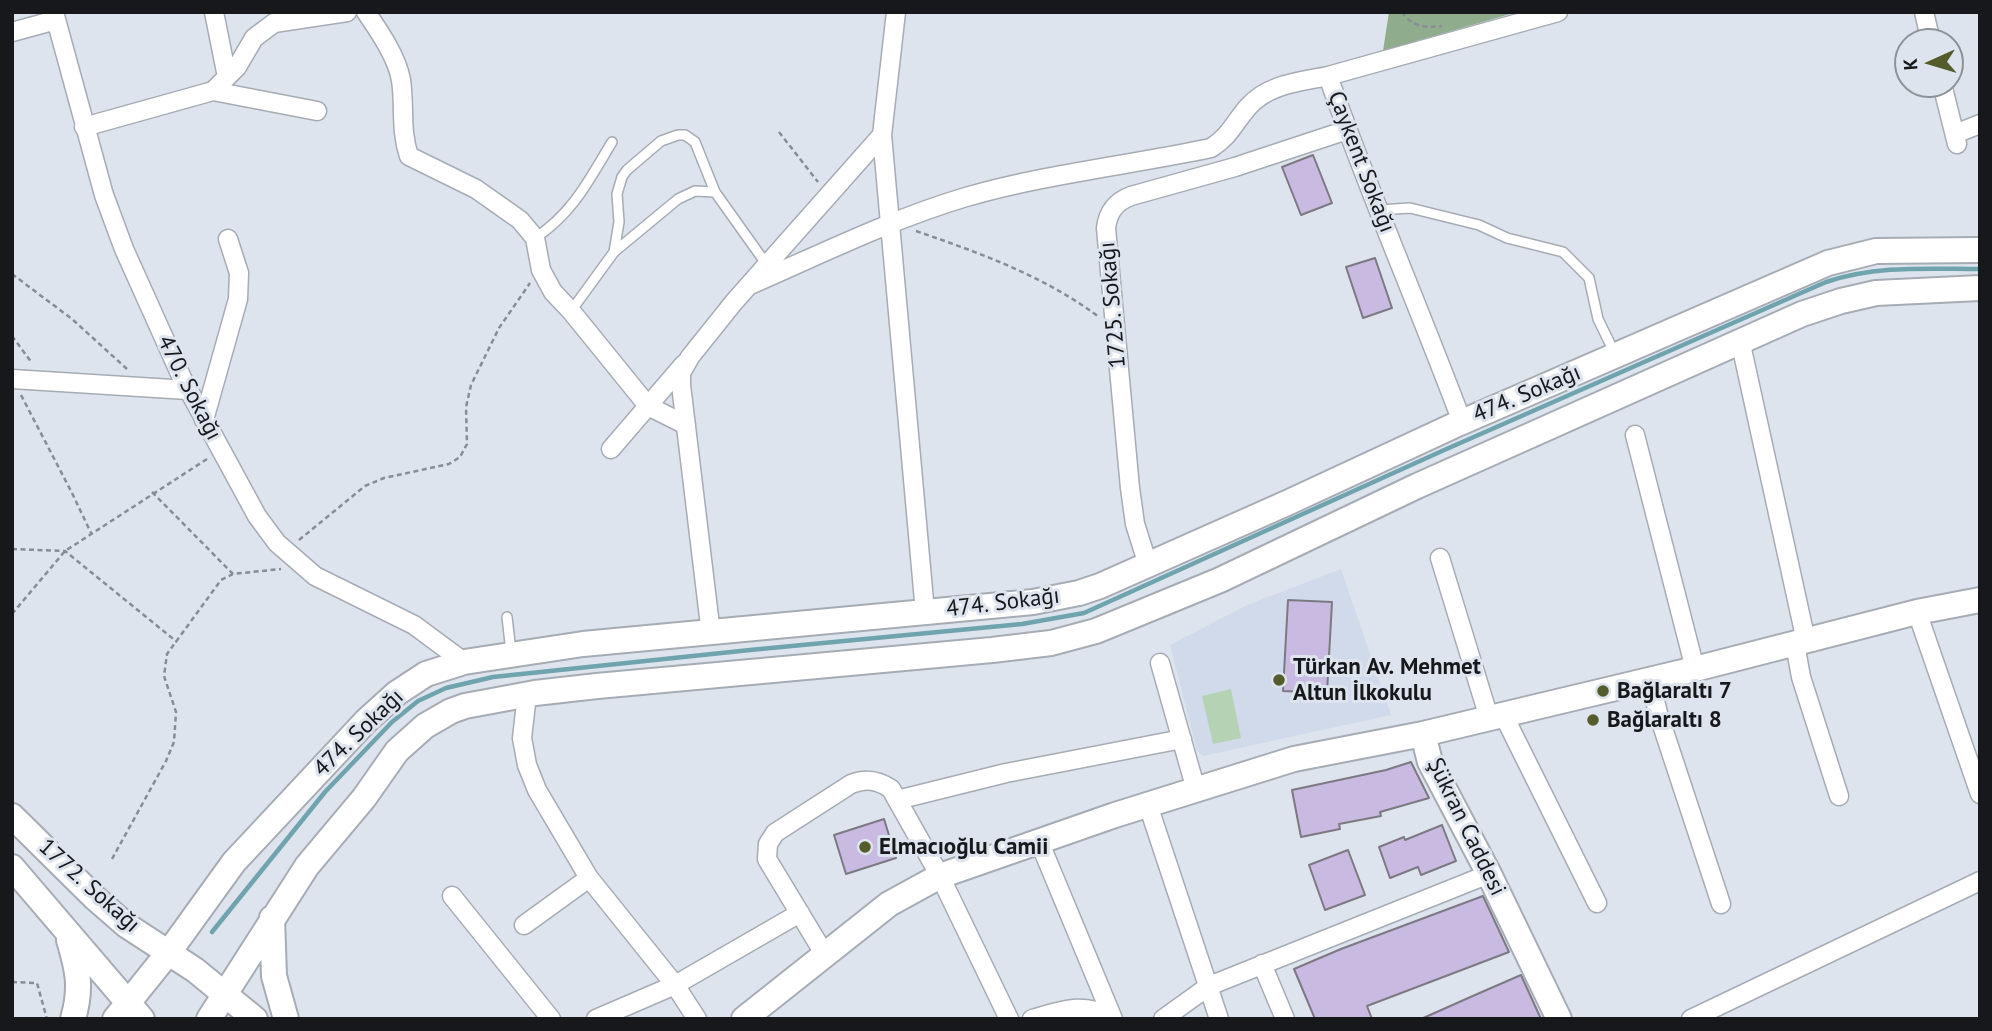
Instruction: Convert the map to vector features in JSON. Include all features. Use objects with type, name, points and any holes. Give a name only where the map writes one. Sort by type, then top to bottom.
[{"type":"street","points":[[214,12],[227,77]]},
{"type":"street","points":[[213,91],[237,67],[254,38],[267,27],[283,20],[346,12]]},
{"type":"street","points":[[366,12],[388,49],[401,78],[403,135],[409,156],[476,189],[520,220],[534,238],[541,270],[553,292],[648,406],[686,425]]},
{"type":"street","points":[[896,12],[883,135],[925,612]]},
{"type":"street","name":"Çaykent Sokağı","points":[[1462,422],[1328,76],[1558,12]]},
{"type":"street","points":[[12,32],[55,16]]},
{"type":"street","name":"470. Sokağı","points":[[55,16],[104,195],[124,249],[188,390],[257,516],[285,551],[315,576],[414,625],[464,662]]},
{"type":"street","points":[[750,285],[940,205],[1006,187],[1211,148],[1229,135],[1253,102],[1273,88],[1328,76]]},
{"type":"street","points":[[84,127],[213,91],[317,111]]},
{"type":"street","points":[[1946,98],[1956,139],[1980,124]]},
{"type":"street","name":"1725. Sokağı","points":[[1148,565],[1132,506],[1106,228],[1110,213],[1119,202],[1130,196],[1235,167],[1347,130]]},
{"type":"street","points":[[611,449],[767,265],[883,135]]},
{"type":"street","points":[[204,420],[238,299],[239,272],[228,239]]},
{"type":"street","name":"474. Sokağı","points":[[209,1019],[272,918],[325,842],[364,798],[397,751],[431,721],[451,711],[527,695],[660,679],[992,650],[1051,643],[1082,636],[1220,580],[1360,512],[1733,323],[1828,263],[1860,254],[1893,250],[1980,250]]},
{"type":"street","name":"474. Sokağı","points":[[128,1013],[234,862],[366,720],[411,683],[438,669],[464,662],[583,644],[711,634],[1058,598],[1100,586],[1462,422],[1616,356],[1733,323],[1802,314],[1858,296],[1894,290],[1980,288]]},
{"type":"street","points":[[1733,323],[1800,642],[1801,677],[1839,796]]},
{"type":"street","points":[[685,364],[681,379],[711,634]]},
{"type":"street","points":[[13,379],[188,390]]},
{"type":"street","points":[[1635,435],[1695,669]]},
{"type":"street","points":[[1440,558],[1496,716],[1597,903]]},
{"type":"street","name":"Şükran Caddesi","points":[[1559,1019],[1489,874],[1430,762],[1423,733],[1695,669],[1917,612],[1980,600]]},
{"type":"street","points":[[1917,612],[1980,794]]},
{"type":"street","points":[[1160,663],[1196,790]]},
{"type":"street","points":[[1650,680],[1658,713],[1721,904]]},
{"type":"street","points":[[527,695],[522,724],[527,765],[537,790],[589,878],[676,985],[697,1019]]},
{"type":"street","points":[[744,1019],[890,904],[940,876],[1039,841],[1294,759],[1423,733]]},
{"type":"street","points":[[897,800],[1006,773],[1182,739]]},
{"type":"street","points":[[825,955],[766,859],[768,844],[775,833],[858,781],[870,780],[891,789],[940,876],[1009,1019]]},
{"type":"street","points":[[1148,805],[1219,1019]]},
{"type":"street","name":"1772. Sokağı","points":[[12,816],[126,925],[169,952],[255,1019]]},
{"type":"street","points":[[1039,841],[1113,1018]]},
{"type":"street","name":"1772. Sokağı","points":[[12,867],[66,929],[128,1013]]},
{"type":"street","points":[[1163,1019],[1209,986],[1489,874]]},
{"type":"street","points":[[524,925],[589,878]]},
{"type":"street","points":[[1691,1019],[1980,881]]},
{"type":"street","points":[[452,896],[551,1019]]},
{"type":"street","points":[[596,1019],[676,985],[800,913]]},
{"type":"street","points":[[272,918],[274,976],[286,1019]]},
{"type":"street","points":[[66,929],[79,971],[78,1001],[74,1019]]},
{"type":"street","points":[[1262,964],[1285,1019]]},
{"type":"street","points":[[1032,1019],[1074,1007],[1092,1009],[1113,1018]]},
{"type":"lane","points":[[614,252],[620,222],[617,194],[622,177],[667,138],[685,135],[695,142],[715,192],[767,265]]},
{"type":"lane","points":[[534,238],[570,208],[612,142]]},
{"type":"lane","points":[[571,311],[614,252],[677,199],[695,191],[715,192]]},
{"type":"lane","points":[[1380,211],[1410,208],[1479,225],[1507,238],[1563,252],[1589,278],[1598,319],[1616,356]]},
{"type":"lane","points":[[507,617],[512,654]]},
{"type":"path","points":[[1402,12],[1408,20],[1421,27],[1446,25]]},
{"type":"path","points":[[779,132],[829,195]]},
{"type":"path","points":[[892,223],[1026,273],[1070,297],[1115,330]]},
{"type":"path","points":[[285,551],[365,486],[384,478],[449,464],[460,457],[467,444],[466,407],[471,384],[499,328],[541,270]]},
{"type":"path","points":[[12,274],[93,336],[144,387]]},
{"type":"path","points":[[12,336],[42,381]]},
{"type":"path","points":[[13,379],[91,533]]},
{"type":"path","points":[[12,614],[65,551],[152,492],[220,451]]},
{"type":"path","points":[[152,492],[233,574]]},
{"type":"path","points":[[12,550],[65,551],[177,642]]},
{"type":"path","points":[[112,859],[174,742],[176,712],[166,683],[164,669],[167,654],[221,580],[233,574],[302,566]]},
{"type":"path","points":[[12,982],[37,983],[47,1019]]},
{"type":"shaded area","name":"Türkan Av. Mehmet Altun İlkokulu","points":[[1341,569],[1391,715],[1203,756],[1197,751],[1170,645],[1247,605]]},
{"type":"green space","points":[[1389,12],[1517,12],[1383,51]]},
{"type":"green space","points":[[1231,689],[1241,738],[1213,744],[1202,696]]},
{"type":"building","points":[[1313,155],[1332,203],[1301,215],[1282,167]]},
{"type":"building","points":[[1375,258],[1392,308],[1363,318],[1346,267]]},
{"type":"building","points":[[1288,600],[1332,602],[1327,693],[1283,691]]},
{"type":"building","points":[[1411,762],[1429,798],[1380,812],[1381,816],[1339,824],[1340,829],[1301,837],[1292,790]]},
{"type":"building","name":"Elmacıoğlu Camii","points":[[884,819],[896,858],[846,874],[834,835]]},
{"type":"building","points":[[1442,825],[1456,861],[1421,875],[1418,867],[1390,878],[1379,847]]},
{"type":"building","points":[[1348,850],[1365,895],[1325,910],[1309,865]]},
{"type":"building","points":[[1483,896],[1509,952],[1367,1006],[1372,1019],[1315,1019],[1294,969]]},
{"type":"building","points":[[1521,975],[1541,1019],[1421,1019],[1475,995]]},
{"type":"waterway","points":[[212,932],[325,792],[392,722],[418,701],[446,688],[493,677],[1022,624],[1084,613],[1826,282],[1883,270],[1980,269]]},
{"type":"place","name":"Türkan Av. Mehmet Altun İlkokulu","points":[[1279,680]]},
{"type":"place","name":"Bağlaraltı 7","points":[[1603,691]]},
{"type":"place","name":"Bağlaraltı 8","points":[[1593,720]]},
{"type":"place","name":"Elmacıoğlu Camii","points":[[865,847]]}]
